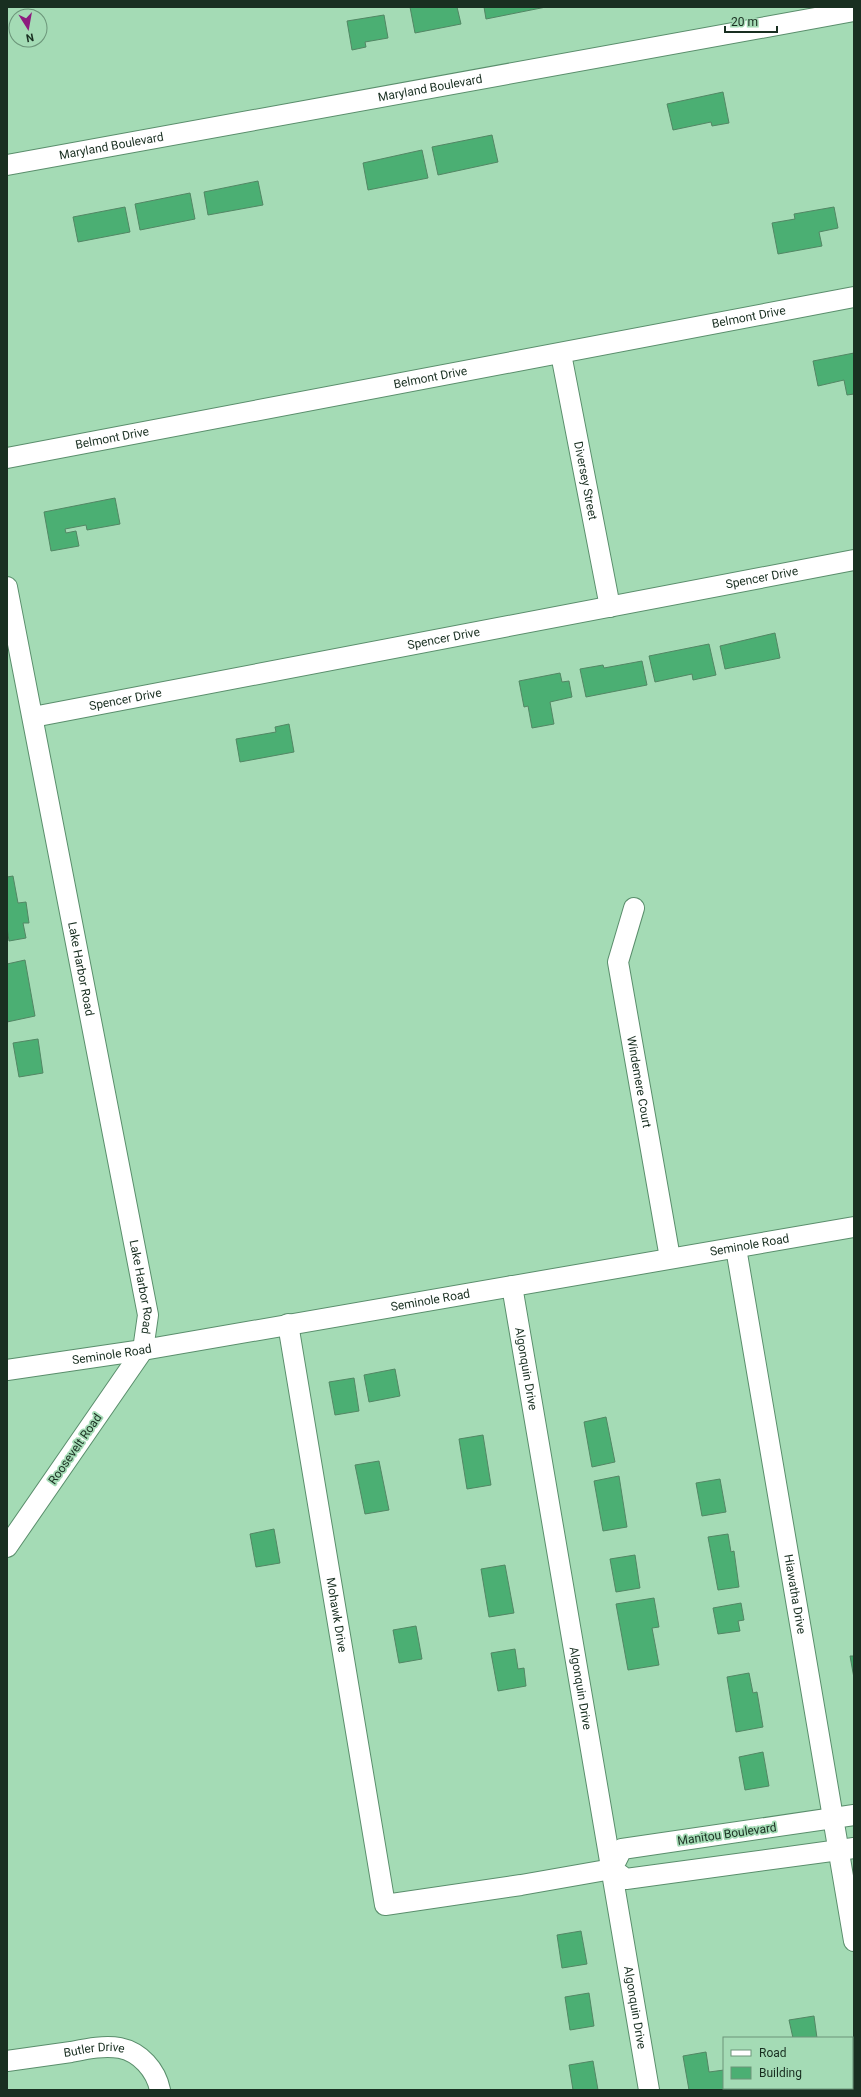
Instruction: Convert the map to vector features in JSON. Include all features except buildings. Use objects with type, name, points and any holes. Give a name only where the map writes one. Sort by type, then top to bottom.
[{"type":"street","name":"Maryland Boulevard","points":[[7,166],[854,11]]},
{"type":"street","name":"Belmont Drive","points":[[7,458],[561,354],[854,297]]},
{"type":"street","name":"Diversey Street","points":[[561,354],[610,607]]},
{"type":"street","name":"Spencer Drive","points":[[33,717],[854,560]]},
{"type":"street","name":"Lake Harbor Road","points":[[7,587],[148,1315],[143,1350]]},
{"type":"street","name":"Windemere Court","points":[[634,908],[618,962],[670,1258]]},
{"type":"street","name":"Seminole Road","points":[[7,1370],[143,1350],[854,1227]]},
{"type":"street","name":"Hiawatha Drive","points":[[736,1248],[833,1818],[846,1850],[854,1941]]},
{"type":"street","name":"Algonquin Drive","points":[[512,1286],[649,2090]]},
{"type":"street","name":"Mohawk Drive","points":[[288,1324],[385,1905],[521,1885],[612,1869]]},
{"type":"street","name":"Roosevelt Road","points":[[7,1546],[143,1350]]},
{"type":"street","name":"Manitou Boulevard","points":[[612,1869],[622,1849],[854,1815]]},
{"type":"street","points":[[612,1869],[626,1879],[846,1850]]},
{"type":"street","name":"Butler Drive","points":[[7,2061],[96,2048],[120,2048],[140,2057],[150,2068],[158,2082],[160,2090]]}]
